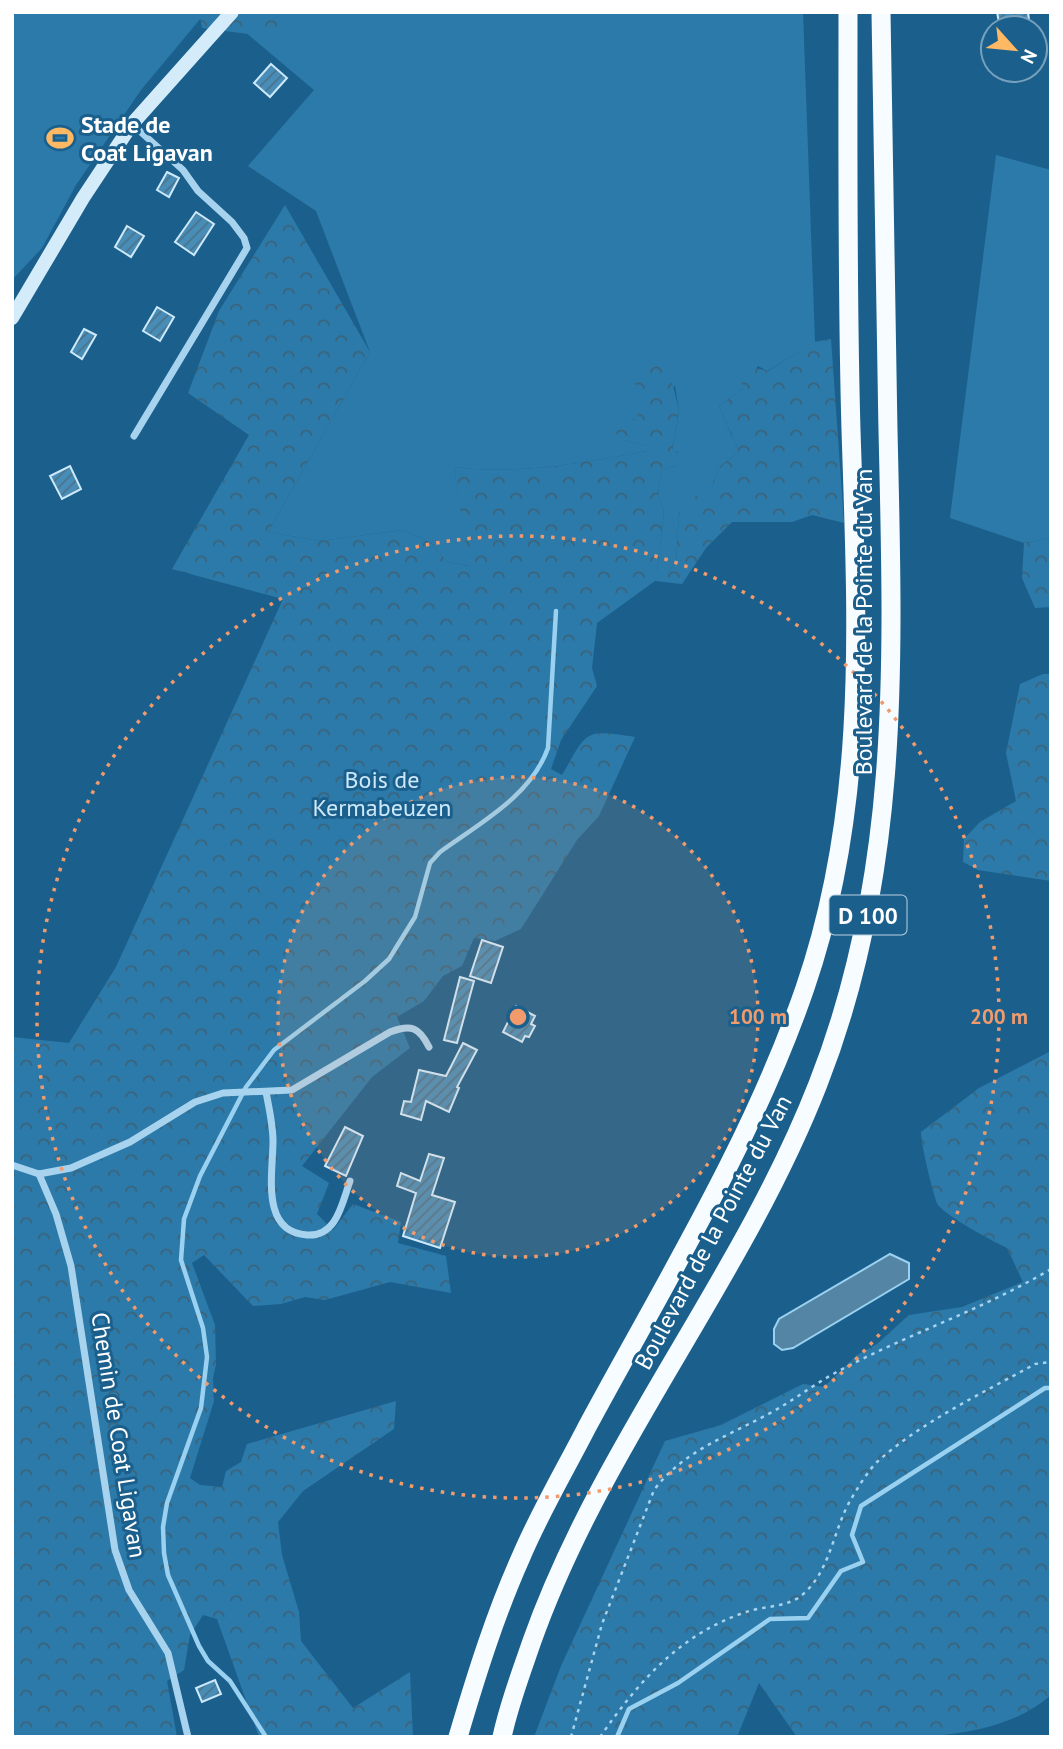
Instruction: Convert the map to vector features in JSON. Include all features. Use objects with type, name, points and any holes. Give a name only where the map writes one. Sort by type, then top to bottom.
[{"type":"highway","name":"Boulevard de la Pointe du Van","points":[[458,1737],[483,1654],[522,1554],[635,1336],[719,1184],[792,1024],[825,920],[852,757],[856,684],[858,576],[848,264],[848,12]]},
{"type":"highway","name":"Boulevard de la Pointe du Van","points":[[502,1737],[520,1676],[554,1582],[613,1464],[761,1204],[794,1139],[836,1037],[856,972],[883,825],[892,661],[881,12]]},
{"type":"main road","points":[[12,318],[16,302],[132,124],[232,12]]},
{"type":"street","points":[[132,124],[183,170],[198,191],[232,222],[244,237],[247,248],[134,436]]},
{"type":"street","points":[[12,1165],[39,1174],[71,1168],[99,1157],[195,1102],[239,1091],[284,1092],[302,1086],[379,1038],[407,1026],[418,1029],[429,1047]]},
{"type":"street","points":[[266,1092],[273,1138],[274,1212],[283,1225],[298,1234],[318,1235],[326,1231],[336,1221],[351,1181]]},
{"type":"street","name":"Chemin de Coat Ligavan","points":[[39,1174],[56,1214],[71,1266],[115,1550],[129,1590],[168,1653],[188,1737]]},
{"type":"path","points":[[571,1737],[602,1624],[654,1490],[668,1472],[711,1441],[771,1413],[835,1373],[967,1312],[1051,1269]]},
{"type":"path","points":[[600,1737],[624,1702],[666,1656],[692,1638],[747,1612],[801,1597],[821,1572],[849,1503],[876,1463],[945,1414],[1035,1364],[1051,1362]]},
{"type":"green space","name":"Stade de Coat Ligavan","points":[[12,12],[206,12],[141,90],[76,185],[42,248],[12,280]]},
{"type":"green space","points":[[199,12],[295,12],[271,37],[202,28]]},
{"type":"green space","points":[[253,12],[803,12],[815,342],[767,371],[758,366],[743,388],[719,406],[739,452],[718,468],[712,486],[679,512],[676,562],[669,572],[657,572],[664,512],[658,495],[661,471],[677,465],[678,452],[672,451],[679,411],[675,386],[645,405],[623,440],[650,446],[647,451],[527,469],[454,467],[470,566],[447,562],[431,543],[404,530],[319,541],[268,532],[370,352],[316,211],[248,166],[314,90],[238,26]]},
{"type":"green space","points":[[996,155],[1051,170],[1051,538],[1024,543],[950,518]]},
{"type":"green space","name":"Bois de Kermabeuzen","points":[[285,205],[370,352],[268,532],[319,541],[404,530],[431,543],[447,562],[469,566],[454,467],[527,469],[647,451],[649,446],[623,440],[611,429],[614,422],[623,417],[634,419],[645,405],[635,383],[649,364],[669,368],[679,411],[672,450],[680,454],[681,459],[677,465],[661,471],[658,495],[664,512],[657,572],[669,572],[676,562],[679,512],[682,505],[712,486],[718,468],[739,452],[719,406],[743,388],[740,375],[749,366],[768,371],[814,342],[831,339],[844,523],[812,515],[792,522],[732,522],[706,548],[682,584],[655,581],[597,623],[592,668],[597,686],[561,740],[551,769],[562,775],[577,749],[589,736],[605,733],[635,737],[599,816],[577,840],[521,929],[495,941],[474,938],[462,966],[443,976],[424,1001],[397,1017],[410,1048],[372,1077],[302,1166],[329,1183],[317,1214],[333,1230],[353,1204],[401,1222],[398,1243],[446,1256],[451,1293],[390,1282],[325,1300],[305,1297],[281,1304],[253,1306],[204,1255],[192,1263],[215,1325],[214,1401],[190,1478],[200,1485],[222,1487],[226,1471],[241,1462],[247,1444],[396,1401],[394,1429],[303,1491],[278,1522],[282,1555],[299,1612],[301,1641],[353,1708],[410,1672],[413,1737],[259,1737],[217,1619],[203,1615],[190,1635],[184,1670],[167,1681],[177,1737],[12,1737],[12,1037],[69,1043],[116,967],[283,599],[172,569],[249,435],[188,393],[219,311]]},
{"type":"green space","points":[[1051,538],[1051,607],[1035,608],[1022,578],[1024,543]]},
{"type":"green space","points":[[1043,674],[1051,674],[1051,881],[978,870],[963,862],[964,839],[980,822],[1016,801],[1006,753],[1020,684]]},
{"type":"green space","points":[[1051,1051],[1051,1695],[1026,1712],[997,1724],[965,1732],[895,1738],[797,1737],[759,1683],[737,1737],[534,1737],[561,1666],[665,1441],[721,1425],[803,1384],[824,1387],[857,1355],[877,1344],[909,1315],[962,1307],[1023,1282],[1007,1248],[960,1222],[938,1205],[921,1132],[979,1088]]},
{"type":"shaded area","points":[[890,1254],[909,1263],[909,1279],[793,1348],[782,1350],[774,1344],[774,1329],[779,1319]]},
{"type":"building","points":[[997,12],[1028,14],[997,14]]},
{"type":"building","points":[[271,64],[287,78],[270,97],[254,83]]},
{"type":"building","points":[[167,172],[179,178],[169,197],[157,190]]},
{"type":"building","points":[[196,212],[214,224],[194,255],[175,242]]},
{"type":"building","points":[[127,226],[144,236],[131,257],[115,247]]},
{"type":"building","points":[[157,307],[174,317],[160,341],[143,331]]},
{"type":"building","points":[[84,329],[96,335],[82,359],[71,352]]},
{"type":"building","points":[[70,466],[81,489],[62,499],[50,476]]},
{"type":"building","points":[[482,940],[503,947],[491,983],[470,976]]},
{"type":"building","points":[[460,977],[474,981],[457,1043],[444,1040]]},
{"type":"building","points":[[516,1006],[535,1016],[531,1024],[535,1026],[529,1037],[525,1036],[522,1042],[503,1032]]},
{"type":"building","points":[[463,1043],[477,1050],[457,1087],[459,1088],[449,1112],[426,1101],[421,1120],[401,1114],[404,1101],[411,1102],[419,1070],[446,1076]]},
{"type":"building","points":[[345,1127],[363,1136],[346,1176],[325,1166]]},
{"type":"building","points":[[429,1154],[444,1158],[432,1195],[455,1202],[440,1248],[403,1236],[416,1193],[397,1186],[401,1173],[420,1181]]},
{"type":"building","points":[[215,1680],[221,1694],[202,1702],[196,1688]]},
{"type":"waterway","points":[[266,1737],[230,1681],[208,1661],[199,1646],[168,1575],[164,1553],[163,1527],[167,1503],[201,1408],[207,1357],[203,1328],[181,1260],[184,1219],[200,1176],[246,1087],[274,1050],[365,981],[389,959],[415,917],[430,863],[440,852],[503,807],[530,780],[540,765],[548,748],[556,611]]},
{"type":"waterway","points":[[617,1737],[629,1709],[678,1683],[770,1619],[808,1618],[841,1571],[863,1562],[852,1535],[861,1506],[1045,1388],[1051,1388]]},
{"type":"place","name":"Stade de Coat Ligavan","points":[[60,138]]}]
